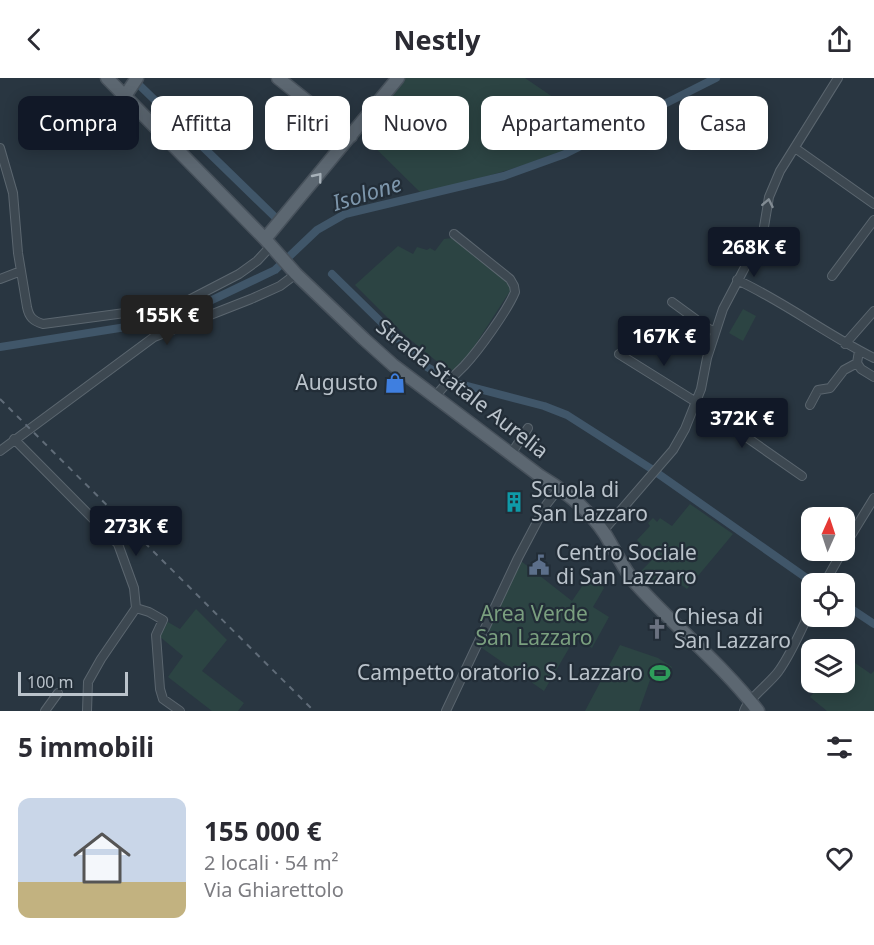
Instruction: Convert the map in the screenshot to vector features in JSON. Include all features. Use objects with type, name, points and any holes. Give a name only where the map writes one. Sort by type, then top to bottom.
[{"type":"main road","name":"Strada Statale Aurelia","points":[[107,78],[131,87],[295,272],[388,361],[579,504],[603,531],[635,583],[747,706],[758,711]]},
{"type":"main road","points":[[278,78],[351,136]]},
{"type":"main road","points":[[270,245],[281,222],[351,136],[391,81]]},
{"type":"street","points":[[603,531],[677,443],[691,417],[725,303],[763,233],[773,186],[838,78]]},
{"type":"street","points":[[0,148],[13,193],[21,271],[29,314],[36,322],[43,324],[162,308],[184,302],[239,273],[257,261],[270,245]]},
{"type":"street","points":[[795,148],[874,204]]},
{"type":"street","points":[[832,276],[874,220]]},
{"type":"street","points":[[435,397],[452,376],[465,365],[515,292],[510,279],[454,234]]},
{"type":"street","points":[[0,279],[21,271]]},
{"type":"street","points":[[0,451],[154,337],[280,286],[295,272]]},
{"type":"street","points":[[738,280],[758,289],[845,344],[874,358]]},
{"type":"street","points":[[672,302],[715,331]]},
{"type":"street","points":[[845,344],[874,311]]},
{"type":"street","points":[[810,405],[818,390],[830,388],[844,370],[857,363],[860,351]]},
{"type":"street","points":[[619,354],[696,402],[802,476]]},
{"type":"street","points":[[857,363],[861,369],[874,377]]},
{"type":"street","points":[[511,454],[528,428]]},
{"type":"street","points":[[14,439],[118,544],[134,588],[136,608],[88,682],[87,711]]},
{"type":"street","points":[[446,711],[518,558],[546,506],[560,488]]},
{"type":"street","points":[[855,530],[874,498]]},
{"type":"street","points":[[136,608],[163,620],[156,635],[160,689],[163,699],[180,711]]},
{"type":"street","points":[[747,706],[780,670],[802,627]]},
{"type":"street","points":[[45,711],[58,693]]},
{"type":"green space","points":[[404,78],[525,78],[551,96],[481,96],[481,150],[565,150],[486,177],[421,193],[377,150],[469,150],[469,96],[390,96]]},
{"type":"green space","points":[[453,238],[505,278],[510,291],[470,353],[451,373],[407,337],[355,285],[398,246],[413,254],[417,247],[427,250],[430,248],[435,251],[444,239]]},
{"type":"green space","points":[[743,309],[756,316],[743,341],[729,333]]},
{"type":"green space","points":[[690,504],[733,534],[687,589],[670,577],[667,579],[662,576],[653,586],[639,573],[654,558],[637,540],[650,526],[648,523],[653,518],[657,522],[660,518],[672,526]]},
{"type":"green space","name":"Area Verde San Lazzaro","points":[[521,561],[572,601],[591,573],[604,588],[593,607],[609,617],[592,648],[575,638],[544,691],[479,646]]},
{"type":"green space","points":[[196,609],[227,640],[202,671],[244,703],[238,711],[212,711],[168,677],[183,656],[159,636],[168,622],[180,629]]},
{"type":"green space","points":[[620,645],[658,658],[672,667],[662,683],[650,680],[639,711],[585,711]]},
{"type":"green space","points":[[855,663],[871,674],[874,671],[874,711],[827,711],[810,697],[814,693],[855,693]]},
{"type":"waterway","name":"Isolone","points":[[0,347],[170,320],[275,270],[317,230],[345,214],[504,176],[565,154],[716,78]]},
{"type":"waterway","points":[[133,79],[277,219]]},
{"type":"waterway","points":[[332,274],[427,367],[456,383],[544,406],[567,415],[650,468],[801,574]]},
{"type":"waterway","points":[[855,611],[874,624]]},
{"type":"railway","points":[[0,399],[314,711]]},
{"type":"place","name":"Augusto","points":[[395,383]]},
{"type":"place","name":"Scuola di San Lazzaro","points":[[514,502]]},
{"type":"place","name":"Centro Sociale di San Lazzaro","points":[[539,565]]},
{"type":"place","name":"Chiesa di San Lazzaro","points":[[657,629]]},
{"type":"place","name":"Campetto oratorio S. Lazzaro","points":[[660,673]]}]
